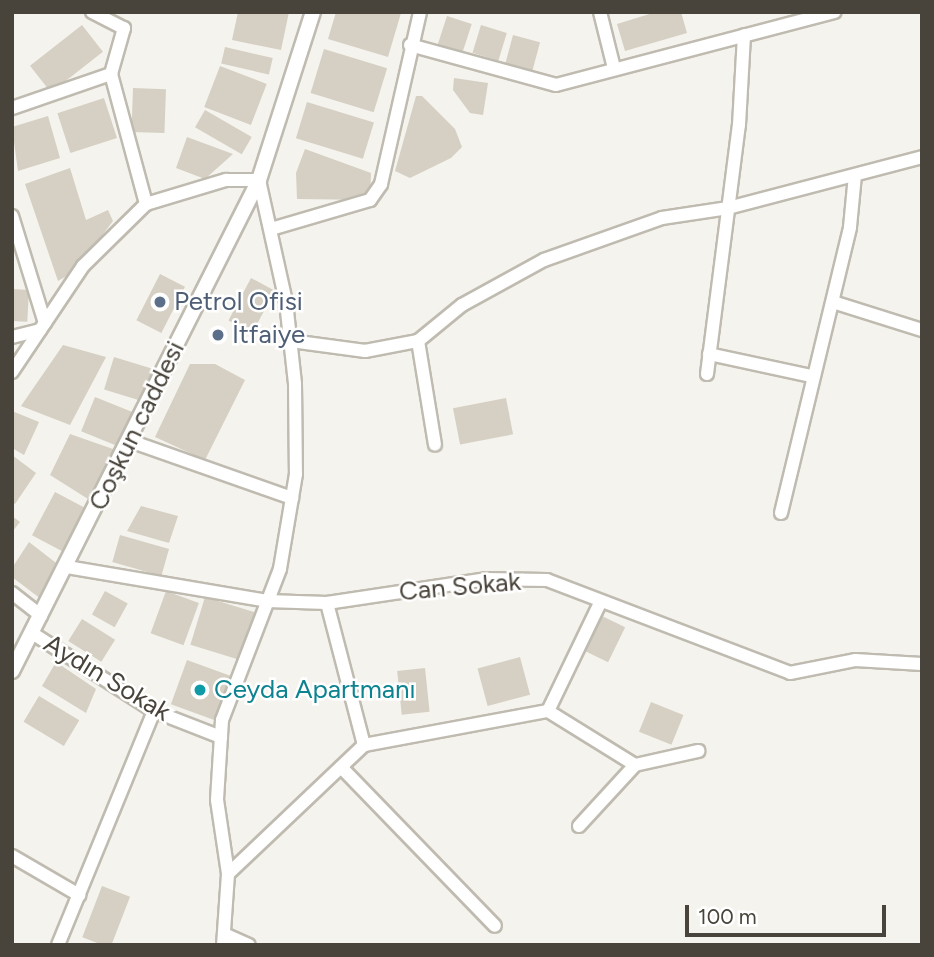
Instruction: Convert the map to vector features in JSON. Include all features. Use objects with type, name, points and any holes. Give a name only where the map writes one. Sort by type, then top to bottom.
[{"type":"street","points":[[92,12],[124,28],[111,74],[146,204]]},
{"type":"street","name":"Coşkun caddesi","points":[[12,671],[67,567],[259,180],[313,12]]},
{"type":"street","points":[[271,229],[370,200],[381,184],[410,45],[420,12]]},
{"type":"street","points":[[600,12],[614,68]]},
{"type":"street","points":[[410,45],[556,85],[580,82],[614,68],[835,12]]},
{"type":"street","points":[[707,374],[739,125],[744,35]]},
{"type":"street","points":[[12,108],[111,74]]},
{"type":"street","points":[[291,341],[365,351],[418,341],[462,305],[544,260],[662,218],[728,208],[922,157]]},
{"type":"street","points":[[780,513],[850,227],[855,175]]},
{"type":"street","points":[[12,372],[83,266],[146,204],[226,180],[259,180],[286,302],[291,341],[296,448],[292,498],[280,569],[222,720],[217,800],[228,874],[223,939],[249,945]]},
{"type":"street","points":[[13,223],[43,327]]},
{"type":"street","points":[[833,302],[922,330]]},
{"type":"street","points":[[12,337],[43,327]]},
{"type":"street","points":[[418,341],[435,444]]},
{"type":"street","points":[[709,354],[812,376]]},
{"type":"street","points":[[130,441],[292,498]]},
{"type":"street","name":"Can Sokak","points":[[67,567],[267,601],[327,603],[487,579],[547,580],[790,673],[855,660],[922,664]]},
{"type":"street","points":[[12,593],[41,617]]},
{"type":"street","points":[[548,711],[601,601]]},
{"type":"street","points":[[327,603],[364,745]]},
{"type":"street","name":"Aydın Sokak","points":[[33,633],[154,711],[221,737]]},
{"type":"street","points":[[58,945],[154,711]]},
{"type":"street","points":[[228,874],[364,745],[548,711],[635,765]]},
{"type":"street","points":[[579,826],[635,765],[698,751]]},
{"type":"street","points":[[341,767],[495,926]]},
{"type":"street","points":[[12,856],[79,895]]},
{"type":"building","points":[[238,12],[289,12],[281,50],[232,40]]},
{"type":"building","points":[[336,12],[401,13],[388,57],[328,39]]},
{"type":"building","points":[[656,12],[681,12],[687,33],[625,51],[617,24]]},
{"type":"building","points":[[447,16],[472,24],[462,54],[437,45]]},
{"type":"building","points":[[82,25],[103,52],[51,92],[30,66]]},
{"type":"building","points":[[481,25],[507,33],[498,61],[473,53]]},
{"type":"building","points":[[513,35],[540,42],[533,70],[505,63]]},
{"type":"building","points":[[225,47],[273,58],[269,75],[221,64]]},
{"type":"building","points":[[324,49],[387,68],[374,112],[311,93]]},
{"type":"building","points":[[220,66],[267,84],[251,125],[204,107]]},
{"type":"building","points":[[454,78],[488,83],[483,115],[470,113],[453,90]]},
{"type":"building","points":[[133,88],[166,89],[164,133],[131,132]]},
{"type":"building","points":[[416,96],[422,96],[455,129],[462,147],[451,158],[410,178],[395,171]]},
{"type":"building","points":[[104,98],[117,138],[70,153],[57,113]]},
{"type":"building","points":[[307,102],[374,122],[363,159],[296,138]]},
{"type":"building","points":[[205,110],[252,137],[242,154],[195,127]]},
{"type":"building","points":[[48,116],[60,158],[18,171],[12,127]]},
{"type":"building","points":[[187,137],[233,154],[205,179],[176,168]]},
{"type":"building","points":[[305,149],[371,173],[370,200],[297,199],[296,173]]},
{"type":"building","points":[[70,168],[86,220],[108,210],[113,221],[75,271],[58,281],[25,184]]},
{"type":"building","points":[[160,274],[185,287],[161,333],[136,320]]},
{"type":"building","points":[[251,278],[275,291],[252,333],[228,320]]},
{"type":"building","points":[[12,289],[29,290],[27,322],[12,321]]},
{"type":"building","points":[[63,345],[106,357],[70,425],[21,406]]},
{"type":"building","points":[[114,357],[153,369],[143,402],[104,390]]},
{"type":"building","points":[[190,364],[215,364],[245,380],[205,460],[155,437]]},
{"type":"building","points":[[95,397],[133,412],[119,447],[81,431]]},
{"type":"building","points":[[506,398],[513,434],[460,445],[453,408]]},
{"type":"building","points":[[12,411],[39,422],[24,455],[12,448]]},
{"type":"building","points":[[70,434],[113,449],[88,499],[50,475]]},
{"type":"building","points":[[12,455],[36,473],[15,504],[12,502]]},
{"type":"building","points":[[55,492],[89,510],[66,553],[32,535]]},
{"type":"building","points":[[141,506],[178,516],[169,543],[127,531]]},
{"type":"building","points":[[12,516],[20,522],[12,532]]},
{"type":"building","points":[[120,535],[169,549],[161,576],[112,562]]},
{"type":"building","points":[[29,542],[60,566],[41,599],[12,577],[12,568]]},
{"type":"building","points":[[105,591],[128,604],[115,627],[92,615]]},
{"type":"building","points":[[166,591],[199,603],[183,645],[151,633]]},
{"type":"building","points":[[205,597],[255,612],[240,660],[190,645]]},
{"type":"building","points":[[600,615],[625,627],[608,662],[583,650]]},
{"type":"building","points":[[82,619],[115,640],[101,662],[68,641]]},
{"type":"building","points":[[520,657],[530,695],[488,706],[477,668]]},
{"type":"building","name":"Ceyda Apartmanı","points":[[187,660],[230,676],[214,720],[171,704]]},
{"type":"building","points":[[56,662],[96,689],[86,713],[42,686]]},
{"type":"building","points":[[425,668],[430,712],[402,715],[397,671]]},
{"type":"building","points":[[39,696],[79,720],[64,746],[24,722]]},
{"type":"building","points":[[651,702],[683,715],[671,745],[639,732]]},
{"type":"building","points":[[102,886],[130,897],[111,945],[102,945],[82,937]]},
{"type":"place","name":"Petrol Ofisi","points":[[160,302]]},
{"type":"place","name":"İtfaiye","points":[[218,335]]},
{"type":"place","name":"Ceyda Apartmanı","points":[[200,690]]}]
